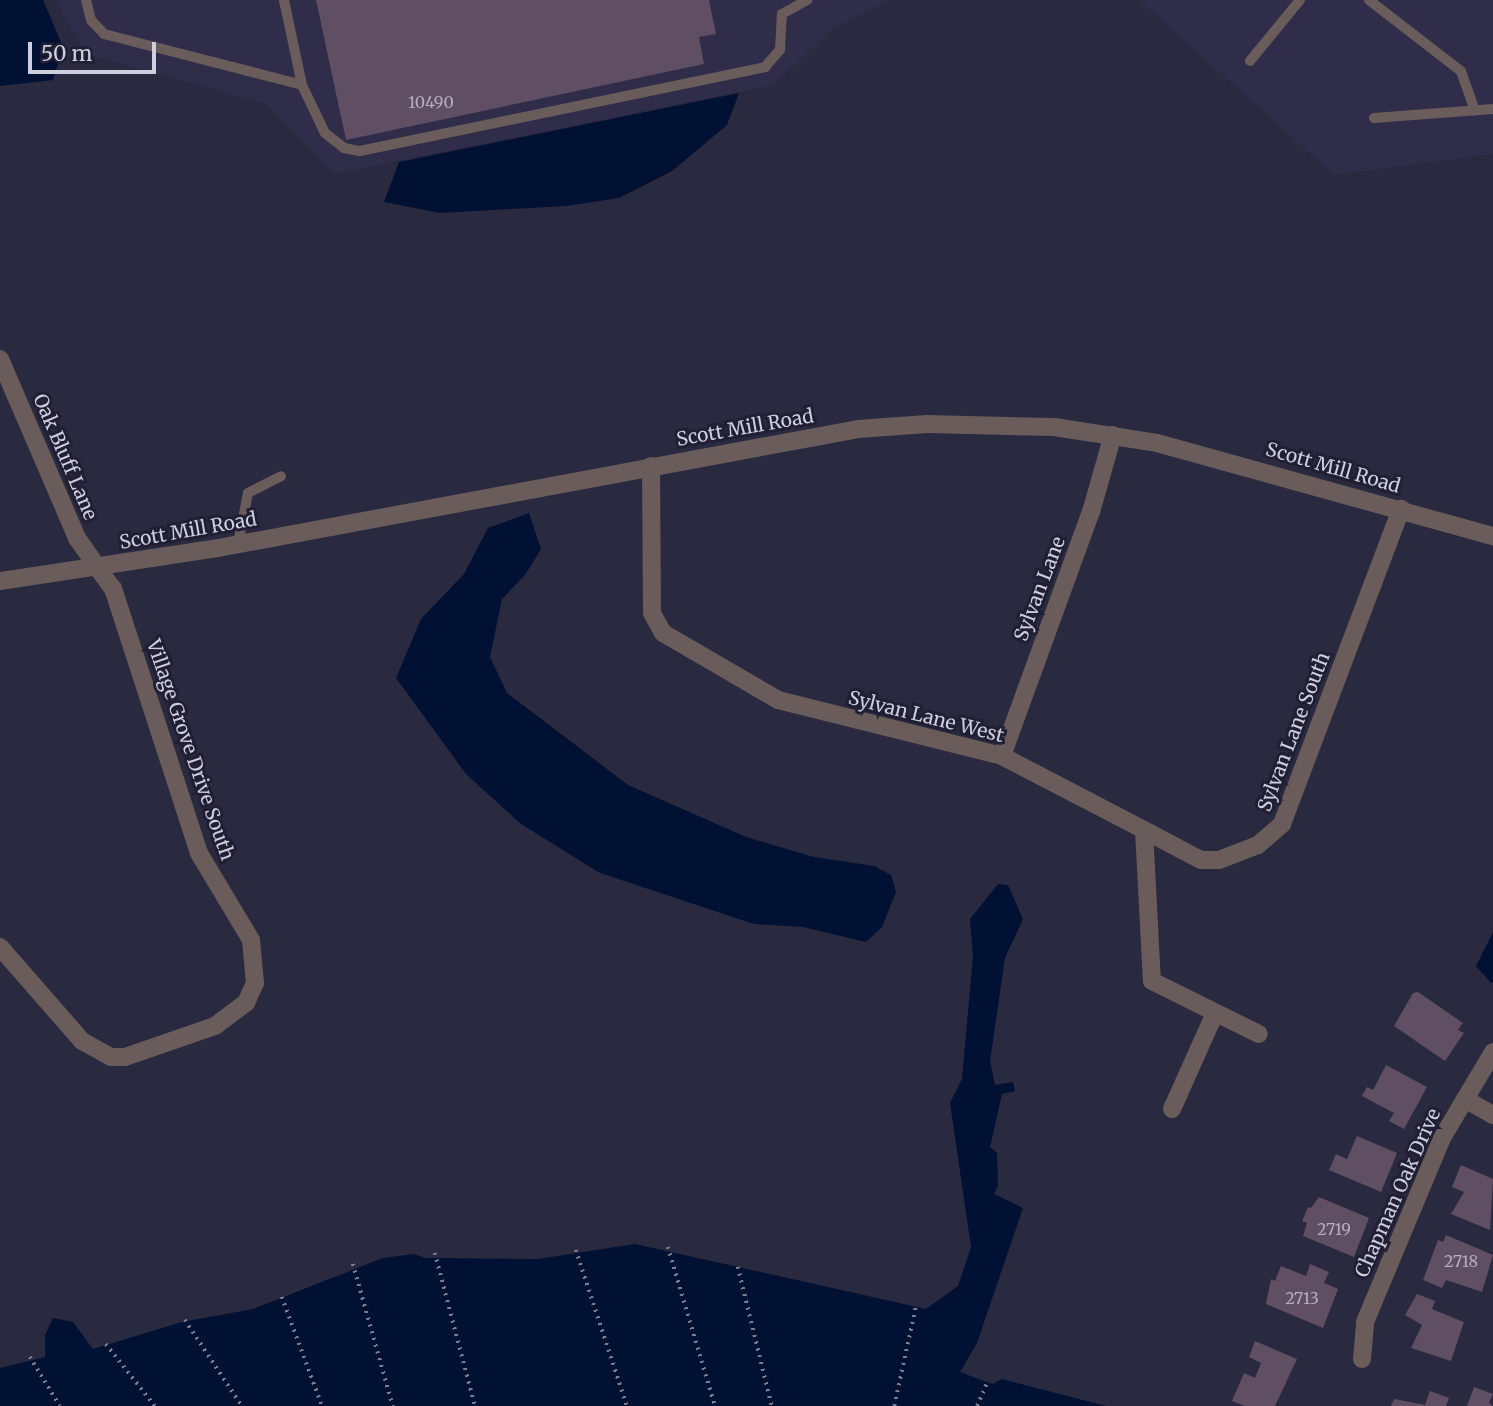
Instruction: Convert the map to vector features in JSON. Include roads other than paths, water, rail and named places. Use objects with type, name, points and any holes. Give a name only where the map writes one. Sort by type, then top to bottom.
[{"type":"street","name":"Oak Bluff Lane","points":[[0,359],[77,538],[98,568]]},
{"type":"street","name":"Scott Mill Road","points":[[0,581],[98,568],[238,544],[858,429],[986,423],[1114,435],[1196,451],[1493,536]]},
{"type":"street","name":"Sylvan Lane","points":[[1002,756],[1091,512],[1114,435]]},
{"type":"street","name":"Sylvan Lane West","points":[[651,466],[652,613],[663,633],[686,650],[778,699],[1002,756],[1144,830]]},
{"type":"street","name":"Sylvan Lane South","points":[[1144,830],[1201,860],[1219,860],[1258,845],[1282,824],[1401,509]]},
{"type":"street","name":"Village Grove Drive South","points":[[0,947],[82,1041],[111,1057],[125,1058],[215,1026],[246,1003],[255,983],[251,940],[199,853],[113,589],[98,568]]},
{"type":"street","points":[[1144,830],[1152,981],[1259,1034]]},
{"type":"street","points":[[1172,1110],[1215,1013]]},
{"type":"street","name":"Chapman Oak Drive","points":[[1362,1359],[1365,1321],[1442,1138],[1493,1052]]},
{"type":"street","points":[[1465,1099],[1493,1115]]},
{"type":"lane","points":[[86,0],[91,20],[104,34],[302,85]]},
{"type":"lane","points":[[284,0],[302,85],[325,133],[344,148],[360,151],[765,66],[780,50],[782,14],[807,0]]},
{"type":"lane","points":[[1250,61],[1300,0]]},
{"type":"lane","points":[[1369,0],[1461,71],[1475,111]]},
{"type":"lane","points":[[1374,118],[1493,109]]},
{"type":"lane","points":[[238,544],[248,493],[281,476]]},
{"type":"water","points":[[0,0],[43,0],[63,47],[53,80],[0,86]]},
{"type":"water","points":[[739,93],[727,125],[672,171],[619,198],[566,206],[440,213],[384,202],[399,162]]},
{"type":"water","points":[[529,513],[541,549],[525,575],[502,599],[490,657],[507,693],[628,785],[746,837],[814,857],[874,866],[891,875],[896,892],[882,927],[866,942],[803,927],[754,924],[600,873],[521,824],[466,774],[396,678],[421,619],[464,574],[488,528]]},
{"type":"water","points":[[998,884],[1008,885],[1023,919],[1005,958],[990,1061],[995,1085],[1013,1082],[1015,1091],[1002,1094],[990,1147],[997,1153],[998,1186],[994,1194],[1023,1208],[977,1343],[960,1372],[992,1384],[1002,1379],[1106,1406],[0,1406],[0,1368],[45,1357],[45,1335],[53,1318],[73,1322],[93,1349],[182,1322],[253,1309],[383,1258],[414,1254],[425,1258],[538,1259],[635,1244],[926,1309],[958,1286],[971,1247],[950,1103],[962,1079],[973,956],[970,919]]},
{"type":"water","points":[[1493,932],[1493,982],[1491,983],[1476,966]]}]
